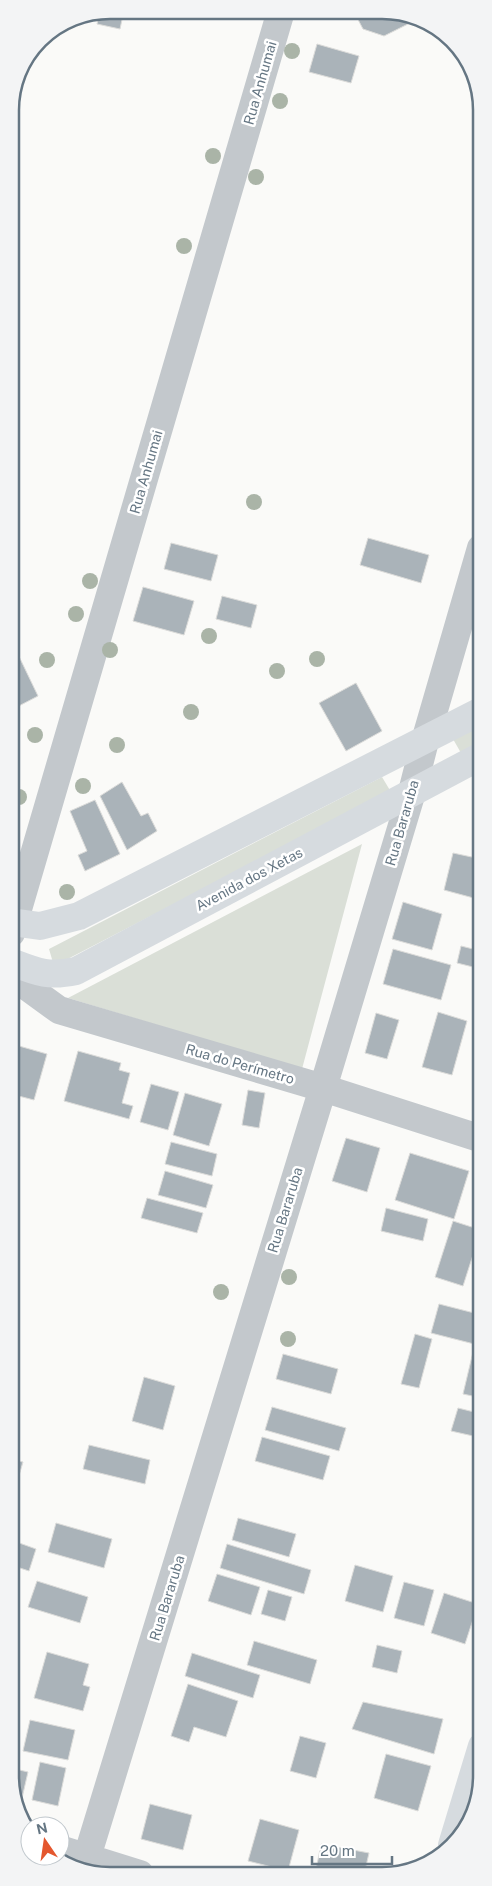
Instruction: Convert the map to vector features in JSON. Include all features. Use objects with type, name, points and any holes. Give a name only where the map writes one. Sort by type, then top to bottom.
[{"type":"street","name":"Rua Anhumai","points":[[19,902],[279,19]]},
{"type":"street","name":"Rua Bararuba","points":[[85,1864],[323,1088],[412,792],[473,576]]},
{"type":"street","points":[[19,926],[40,926],[79,916],[473,715]]},
{"type":"street","name":"Avenida dos Xetas","points":[[19,965],[39,973],[58,975],[76,971],[473,760]]},
{"type":"street","name":"Rua do Perímetro","points":[[19,977],[30,989],[59,1010],[323,1088],[473,1136]]},
{"type":"street","points":[[457,1828],[473,1776]]},
{"type":"street","points":[[70,1855],[83,1863]]},
{"type":"shaded area","points":[[473,728],[473,747],[461,753],[453,739]]},
{"type":"shaded area","points":[[382,777],[391,792],[54,966],[49,949]]},
{"type":"shaded area","points":[[362,844],[302,1069],[68,998]]},
{"type":"building","points":[[122,19],[120,29],[97,24],[98,20]]},
{"type":"building","points":[[358,19],[400,20],[410,23],[384,36],[363,29]]},
{"type":"building","points":[[317,44],[359,56],[351,83],[309,72]]},
{"type":"building","points":[[368,538],[429,555],[421,583],[360,565]]},
{"type":"building","points":[[171,543],[218,555],[211,581],[164,569]]},
{"type":"building","points":[[143,587],[194,601],[184,635],[133,621]]},
{"type":"building","points":[[222,596],[257,605],[251,628],[216,619]]},
{"type":"building","points":[[19,656],[38,696],[19,706]]},
{"type":"building","points":[[356,683],[382,731],[346,751],[319,703]]},
{"type":"building","points":[[122,782],[141,816],[148,813],[157,831],[127,850],[100,796]]},
{"type":"building","points":[[95,800],[120,854],[85,871],[78,855],[87,851],[70,811]]},
{"type":"building","points":[[453,853],[473,857],[473,898],[444,890]]},
{"type":"building","points":[[403,902],[442,914],[432,950],[392,939]]},
{"type":"building","points":[[461,946],[473,949],[473,967],[457,963]]},
{"type":"building","points":[[393,949],[451,965],[441,1000],[383,984]]},
{"type":"building","points":[[438,1012],[467,1021],[452,1075],[422,1067]]},
{"type":"building","points":[[376,1013],[399,1020],[387,1059],[365,1053]]},
{"type":"building","points":[[19,1046],[47,1054],[34,1100],[19,1096]]},
{"type":"building","points":[[78,1051],[121,1063],[119,1070],[130,1073],[122,1103],[133,1106],[129,1119],[64,1101]]},
{"type":"building","points":[[151,1084],[179,1092],[168,1130],[140,1122]]},
{"type":"building","points":[[248,1090],[265,1093],[259,1128],[242,1125]]},
{"type":"building","points":[[185,1093],[222,1104],[209,1146],[173,1135]]},
{"type":"building","points":[[346,1138],[380,1148],[367,1192],[332,1181]]},
{"type":"building","points":[[171,1142],[217,1154],[212,1176],[165,1164]]},
{"type":"building","points":[[410,1153],[469,1171],[454,1219],[395,1200]]},
{"type":"building","points":[[165,1171],[213,1185],[206,1208],[158,1195]]},
{"type":"building","points":[[147,1198],[203,1213],[197,1233],[141,1218]]},
{"type":"building","points":[[386,1208],[428,1219],[423,1241],[381,1231]]},
{"type":"building","points":[[453,1221],[473,1227],[473,1255],[463,1286],[435,1277]]},
{"type":"building","points":[[439,1304],[473,1313],[473,1344],[431,1333]]},
{"type":"building","points":[[415,1334],[432,1339],[419,1388],[401,1384]]},
{"type":"building","points":[[473,1352],[473,1396],[463,1394]]},
{"type":"building","points":[[283,1354],[338,1369],[331,1394],[276,1379]]},
{"type":"building","points":[[144,1377],[175,1386],[163,1430],[132,1421]]},
{"type":"building","points":[[272,1407],[346,1428],[339,1451],[265,1430]]},
{"type":"building","points":[[458,1408],[473,1412],[473,1436],[451,1431]]},
{"type":"building","points":[[262,1437],[330,1456],[323,1480],[255,1461]]},
{"type":"building","points":[[89,1445],[150,1460],[145,1484],[83,1469]]},
{"type":"building","points":[[19,1461],[23,1462],[19,1476]]},
{"type":"building","points":[[238,1518],[296,1534],[289,1557],[232,1540]]},
{"type":"building","points":[[56,1523],[112,1539],[104,1568],[48,1552]]},
{"type":"building","points":[[19,1543],[36,1549],[29,1571],[19,1568]]},
{"type":"building","points":[[227,1544],[311,1570],[304,1594],[220,1568]]},
{"type":"building","points":[[355,1565],[393,1576],[383,1612],[345,1601]]},
{"type":"building","points":[[217,1574],[260,1587],[251,1615],[208,1601]]},
{"type":"building","points":[[37,1581],[88,1597],[80,1623],[28,1607]]},
{"type":"building","points":[[404,1582],[434,1590],[424,1626],[394,1618]]},
{"type":"building","points":[[268,1590],[292,1597],[285,1621],[261,1614]]},
{"type":"building","points":[[444,1593],[473,1602],[473,1619],[465,1644],[431,1633]]},
{"type":"building","points":[[254,1641],[317,1660],[310,1684],[247,1665]]},
{"type":"building","points":[[377,1645],[402,1651],[397,1673],[372,1667]]},
{"type":"building","points":[[47,1652],[89,1664],[83,1685],[90,1687],[83,1711],[34,1698]]},
{"type":"building","points":[[192,1653],[260,1675],[253,1698],[185,1676]]},
{"type":"building","points":[[188,1684],[238,1701],[226,1737],[194,1727],[189,1742],[171,1736]]},
{"type":"building","points":[[363,1702],[443,1719],[434,1754],[352,1729]]},
{"type":"building","points":[[30,1720],[75,1730],[68,1760],[23,1751]]},
{"type":"building","points":[[300,1736],[326,1743],[316,1778],[290,1771]]},
{"type":"building","points":[[386,1754],[431,1766],[418,1811],[374,1798]]},
{"type":"building","points":[[40,1762],[66,1768],[58,1806],[32,1800]]},
{"type":"building","points":[[19,1770],[28,1772],[22,1799]]},
{"type":"building","points":[[150,1804],[192,1815],[183,1850],[141,1839]]},
{"type":"building","points":[[260,1819],[299,1830],[289,1867],[272,1867],[248,1861]]},
{"type":"building","points":[[321,1844],[369,1853],[366,1867],[317,1867]]}]
